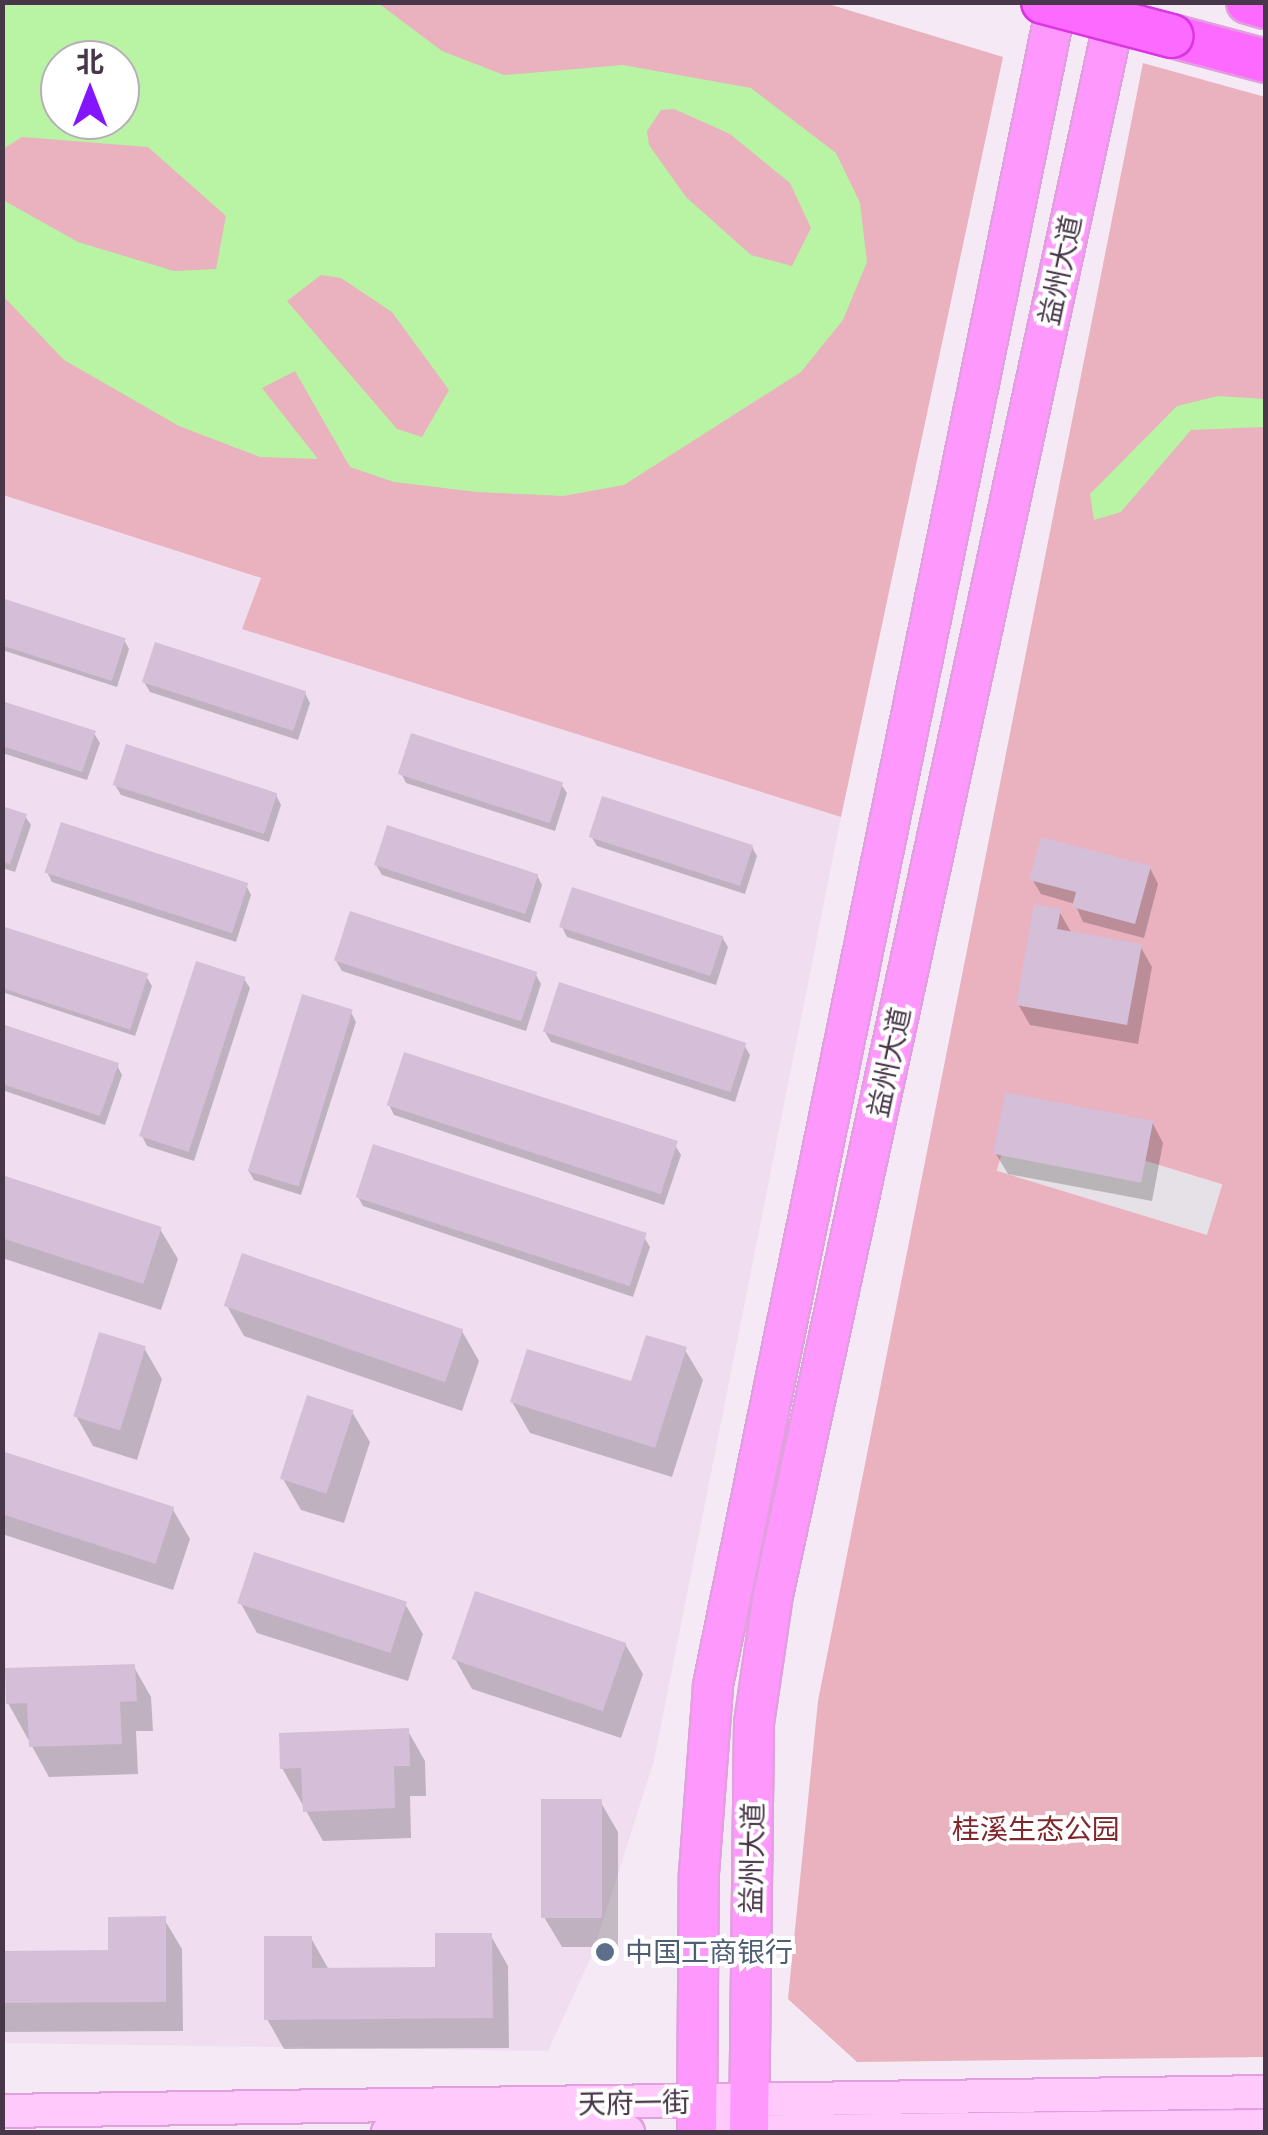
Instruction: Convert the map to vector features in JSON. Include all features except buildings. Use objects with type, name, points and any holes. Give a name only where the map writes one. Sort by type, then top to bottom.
[{"type":"highway","points":[[1043,2],[1266,61]]},
{"type":"highway","points":[[1248,2],[1266,7]]},
{"type":"main road","name":"益州大道","points":[[699,2123],[699,1873],[712,1685],[1057,2]]},
{"type":"main road","name":"益州大道","points":[[749,2119],[754,1723],[774,1595],[1118,2]]},
{"type":"main road","name":"天府一街","points":[[2,2111],[699,2123],[1266,2092]]},
{"type":"main road","name":"天府一街","points":[[749,2119],[1266,2126]]},
{"type":"main road","name":"天府一街","points":[[388,2132],[628,2132]]},
{"type":"shaded area","points":[[3,2],[378,3],[442,51],[504,75],[623,65],[751,88],[836,153],[860,203],[867,262],[843,320],[801,372],[624,485],[563,496],[477,492],[394,482],[350,467],[295,371],[262,388],[318,459],[260,457],[179,426],[64,360],[3,296],[3,200],[78,242],[174,271],[216,269],[226,216],[148,147],[60,140],[140,140],[140,40],[40,40],[40,138],[22,137],[3,149]],"holes":[[[674,109],[730,134],[790,183],[811,228],[792,266],[751,255],[686,197],[649,145],[647,131],[661,110]],[[321,275],[341,278],[392,312],[449,390],[422,437],[397,429],[287,301]]]},
{"type":"shaded area","points":[[1218,396],[1265,399],[1265,427],[1191,430],[1121,512],[1094,520],[1090,494],[1177,406]]},
{"type":"shaded area","points":[[3,495],[262,579],[243,629],[841,817],[654,1761],[592,1955],[548,2051],[3,2043]]},
{"type":"shaded area","points":[[1012,1120],[1222,1184],[1207,1235],[997,1171]]},
{"type":"green space","points":[[3,3],[825,3],[1003,57],[841,817],[242,629],[261,578],[3,495]]},
{"type":"green space","name":"桂溪生态公园","points":[[1143,63],[1265,97],[1265,2057],[857,2062],[788,1999],[818,1701]]},
{"type":"place","name":"中国工商银行","points":[[605,1952]]}]
